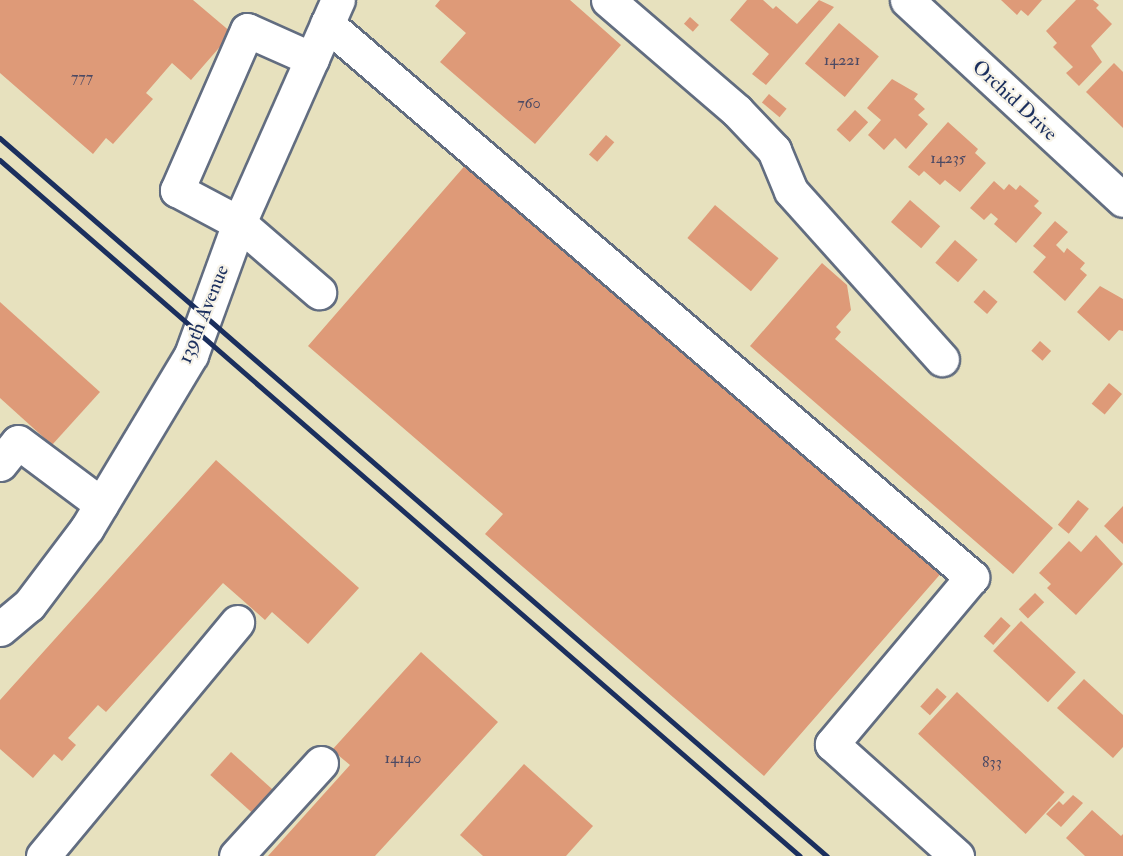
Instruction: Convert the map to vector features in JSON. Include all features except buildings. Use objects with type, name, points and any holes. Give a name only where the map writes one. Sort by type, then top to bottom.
[{"type":"street","points":[[608,0],[737,111],[774,150],[791,191],[942,359]]},
{"type":"street","name":"Orchid Drive","points":[[907,0],[1123,200]]},
{"type":"street","points":[[333,12],[972,577],[832,744],[957,856]]},
{"type":"street","name":"139th Avenue","points":[[0,629],[29,605],[101,504],[191,355],[239,223],[333,12]]},
{"type":"street","points":[[312,59],[247,30],[177,190],[239,223],[319,292]]},
{"type":"street","points":[[0,464],[18,442],[101,504]]},
{"type":"street","points":[[44,856],[237,622]]},
{"type":"street","points":[[237,856],[321,763]]},
{"type":"railway","points":[[0,138],[827,856]]},
{"type":"railway","points":[[0,160],[800,856]]}]
